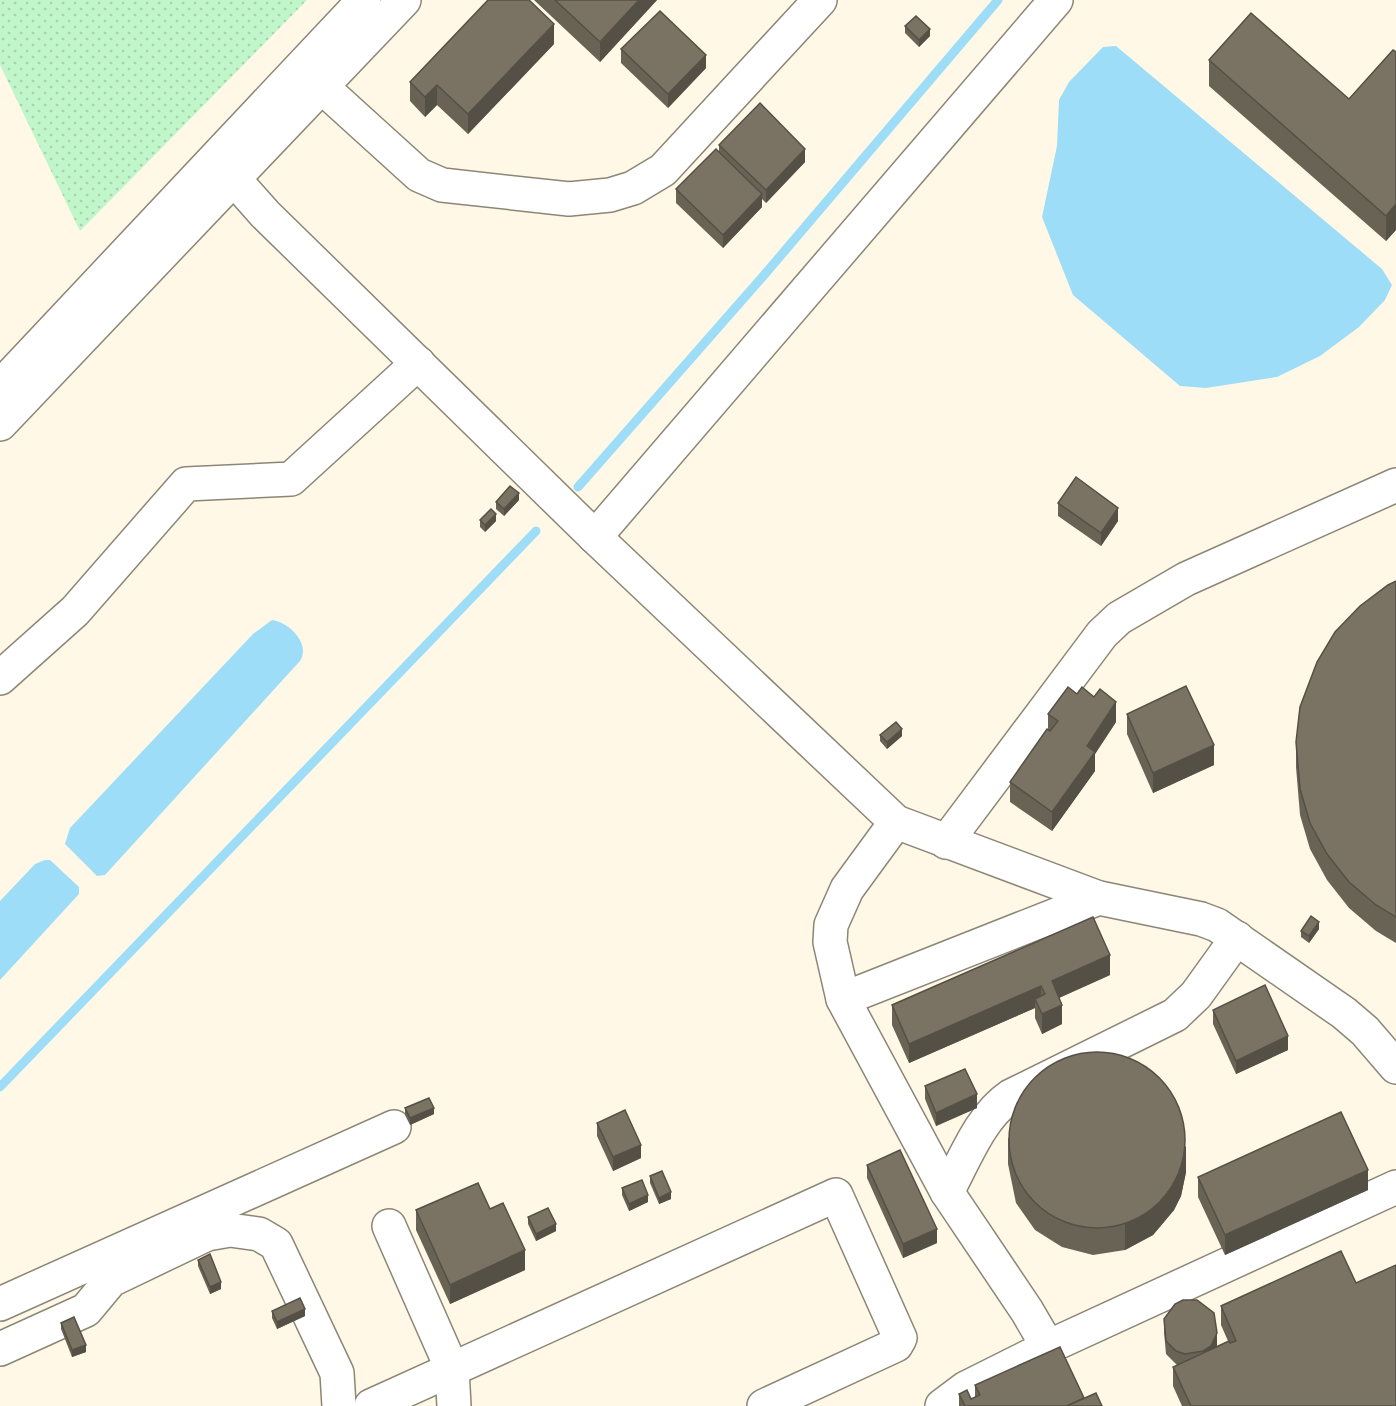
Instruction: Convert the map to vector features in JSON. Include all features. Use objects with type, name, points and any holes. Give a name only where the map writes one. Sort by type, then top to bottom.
[{"type":"main road","points":[[0,387],[364,0]]},
{"type":"main road","points":[[0,424],[404,0]]},
{"type":"main road","points":[[321,87],[419,175],[442,185],[569,199],[610,195],[633,188],[663,170],[820,0]]},
{"type":"main road","points":[[595,537],[1056,0]]},
{"type":"main road","points":[[234,179],[265,214],[595,537],[896,822],[1099,898],[1201,919],[1217,925],[1344,1014],[1365,1031],[1396,1067]]},
{"type":"main road","points":[[0,678],[75,611],[186,484],[291,479],[418,363]]},
{"type":"main road","points":[[946,842],[1102,634],[1119,618],[1186,579],[1396,485]]},
{"type":"main road","points":[[896,822],[847,889],[831,925],[830,942],[843,999],[947,1192],[1027,1311],[1048,1347]]},
{"type":"main road","points":[[843,999],[1099,898]]},
{"type":"main road","points":[[947,1192],[985,1121],[998,1105],[1011,1096],[1175,1015],[1196,995],[1237,938]]},
{"type":"main road","points":[[0,1304],[394,1127]]},
{"type":"main road","points":[[942,1406],[966,1388],[1048,1347],[1396,1187]]},
{"type":"main road","points":[[371,1406],[836,1195],[900,1338],[896,1345],[764,1406]]},
{"type":"main road","points":[[389,1226],[452,1369],[454,1406]]},
{"type":"main road","points":[[0,1349],[86,1310],[111,1280],[207,1234],[230,1230],[259,1234],[276,1244],[337,1373],[339,1406]]},
{"type":"green space","points":[[0,0],[307,0],[80,231],[0,65]]},
{"type":"water","points":[[1116,46],[1382,269],[1392,285],[1385,300],[1359,327],[1320,356],[1277,377],[1206,388],[1180,386],[1073,295],[1042,217],[1057,146],[1059,100],[1069,82],[1103,47]]},
{"type":"water","points":[[272,620],[285,625],[296,635],[303,648],[300,661],[105,875],[97,876],[65,844],[70,828],[253,634]]},
{"type":"water","points":[[50,860],[79,887],[79,894],[0,980],[0,901],[35,864]]},
{"type":"building","points":[[488,0],[529,0],[554,24],[468,114],[437,85],[425,97],[410,82]]},
{"type":"building","points":[[555,0],[639,0],[600,42]]},
{"type":"building","points":[[660,11],[706,55],[668,94],[621,49]]},
{"type":"building","points":[[1251,13],[1349,99],[1393,50],[1396,52],[1396,204],[1386,216],[1209,60]]},
{"type":"building","points":[[916,16],[930,29],[919,40],[905,26]]},
{"type":"building","points":[[760,103],[805,149],[766,190],[719,145]]},
{"type":"building","points":[[716,149],[762,194],[723,235],[676,189]]},
{"type":"building","points":[[1076,477],[1118,508],[1101,533],[1058,503]]},
{"type":"building","points":[[510,486],[519,493],[504,509],[496,502]]},
{"type":"building","points":[[491,509],[496,514],[485,525],[480,520]]},
{"type":"building","points":[[1396,581],[1396,917],[1376,905],[1349,882],[1327,854],[1310,823],[1300,789],[1296,742],[1300,707],[1317,662],[1335,632],[1360,606]]},
{"type":"building","points":[[1186,686],[1214,745],[1153,773],[1127,714]]},
{"type":"building","points":[[1068,687],[1077,694],[1082,687],[1094,697],[1100,689],[1116,702],[1087,746],[1095,752],[1052,812],[1010,782],[1047,729],[1050,731],[1058,721],[1048,714]]},
{"type":"building","points":[[896,722],[902,729],[887,742],[880,735]]},
{"type":"building","points":[[1311,916],[1319,922],[1309,936],[1301,931]]},
{"type":"building","points":[[1093,917],[1110,955],[1052,981],[1062,1005],[1042,1014],[1035,999],[1045,994],[1041,986],[909,1044],[892,1005]]},
{"type":"building","points":[[1265,985],[1288,1036],[1236,1061],[1213,1010]]},
{"type":"building","points":[[1097,1052],[1114,1053],[1131,1058],[1159,1078],[1179,1106],[1184,1123],[1184,1157],[1179,1174],[1159,1202],[1131,1222],[1114,1227],[1097,1228],[1080,1227],[1063,1222],[1035,1202],[1015,1174],[1010,1157],[1009,1140],[1010,1123],[1015,1106],[1035,1078],[1063,1058],[1080,1053]]},
{"type":"building","points":[[965,1069],[977,1094],[936,1113],[925,1086]]},
{"type":"building","points":[[429,1098],[434,1108],[410,1118],[405,1108]]},
{"type":"building","points":[[625,1110],[641,1145],[613,1157],[597,1123]]},
{"type":"building","points":[[1341,1112],[1368,1170],[1225,1235],[1198,1177]]},
{"type":"building","points":[[900,1150],[937,1229],[903,1244],[867,1165]]},
{"type":"building","points":[[662,1171],[671,1192],[659,1198],[650,1176]]},
{"type":"building","points":[[642,1180],[648,1195],[629,1204],[622,1188]]},
{"type":"building","points":[[478,1183],[490,1209],[503,1203],[525,1250],[450,1285],[416,1210]]},
{"type":"building","points":[[548,1208],[556,1224],[536,1234],[528,1217]]},
{"type":"building","points":[[1341,1251],[1356,1283],[1396,1265],[1396,1406],[1191,1406],[1173,1367],[1229,1341],[1230,1343],[1236,1341],[1221,1306]]},
{"type":"building","points":[[210,1254],[221,1282],[210,1287],[198,1260]]},
{"type":"building","points":[[300,1298],[305,1309],[277,1322],[272,1311]]},
{"type":"building","points":[[1183,1300],[1197,1300],[1214,1313],[1217,1333],[1211,1346],[1203,1351],[1185,1354],[1176,1351],[1166,1341],[1164,1319],[1175,1304]]},
{"type":"building","points":[[74,1317],[86,1345],[72,1350],[61,1323]]},
{"type":"building","points":[[1060,1347],[1084,1398],[1067,1406],[965,1406],[959,1394],[967,1390],[971,1399],[980,1395],[975,1385]]},
{"type":"building","points":[[1096,1393],[1102,1406],[1067,1406]]},
{"type":"waterway","points":[[578,487],[765,274],[998,0]]},
{"type":"waterway","points":[[0,1087],[536,531]]}]
